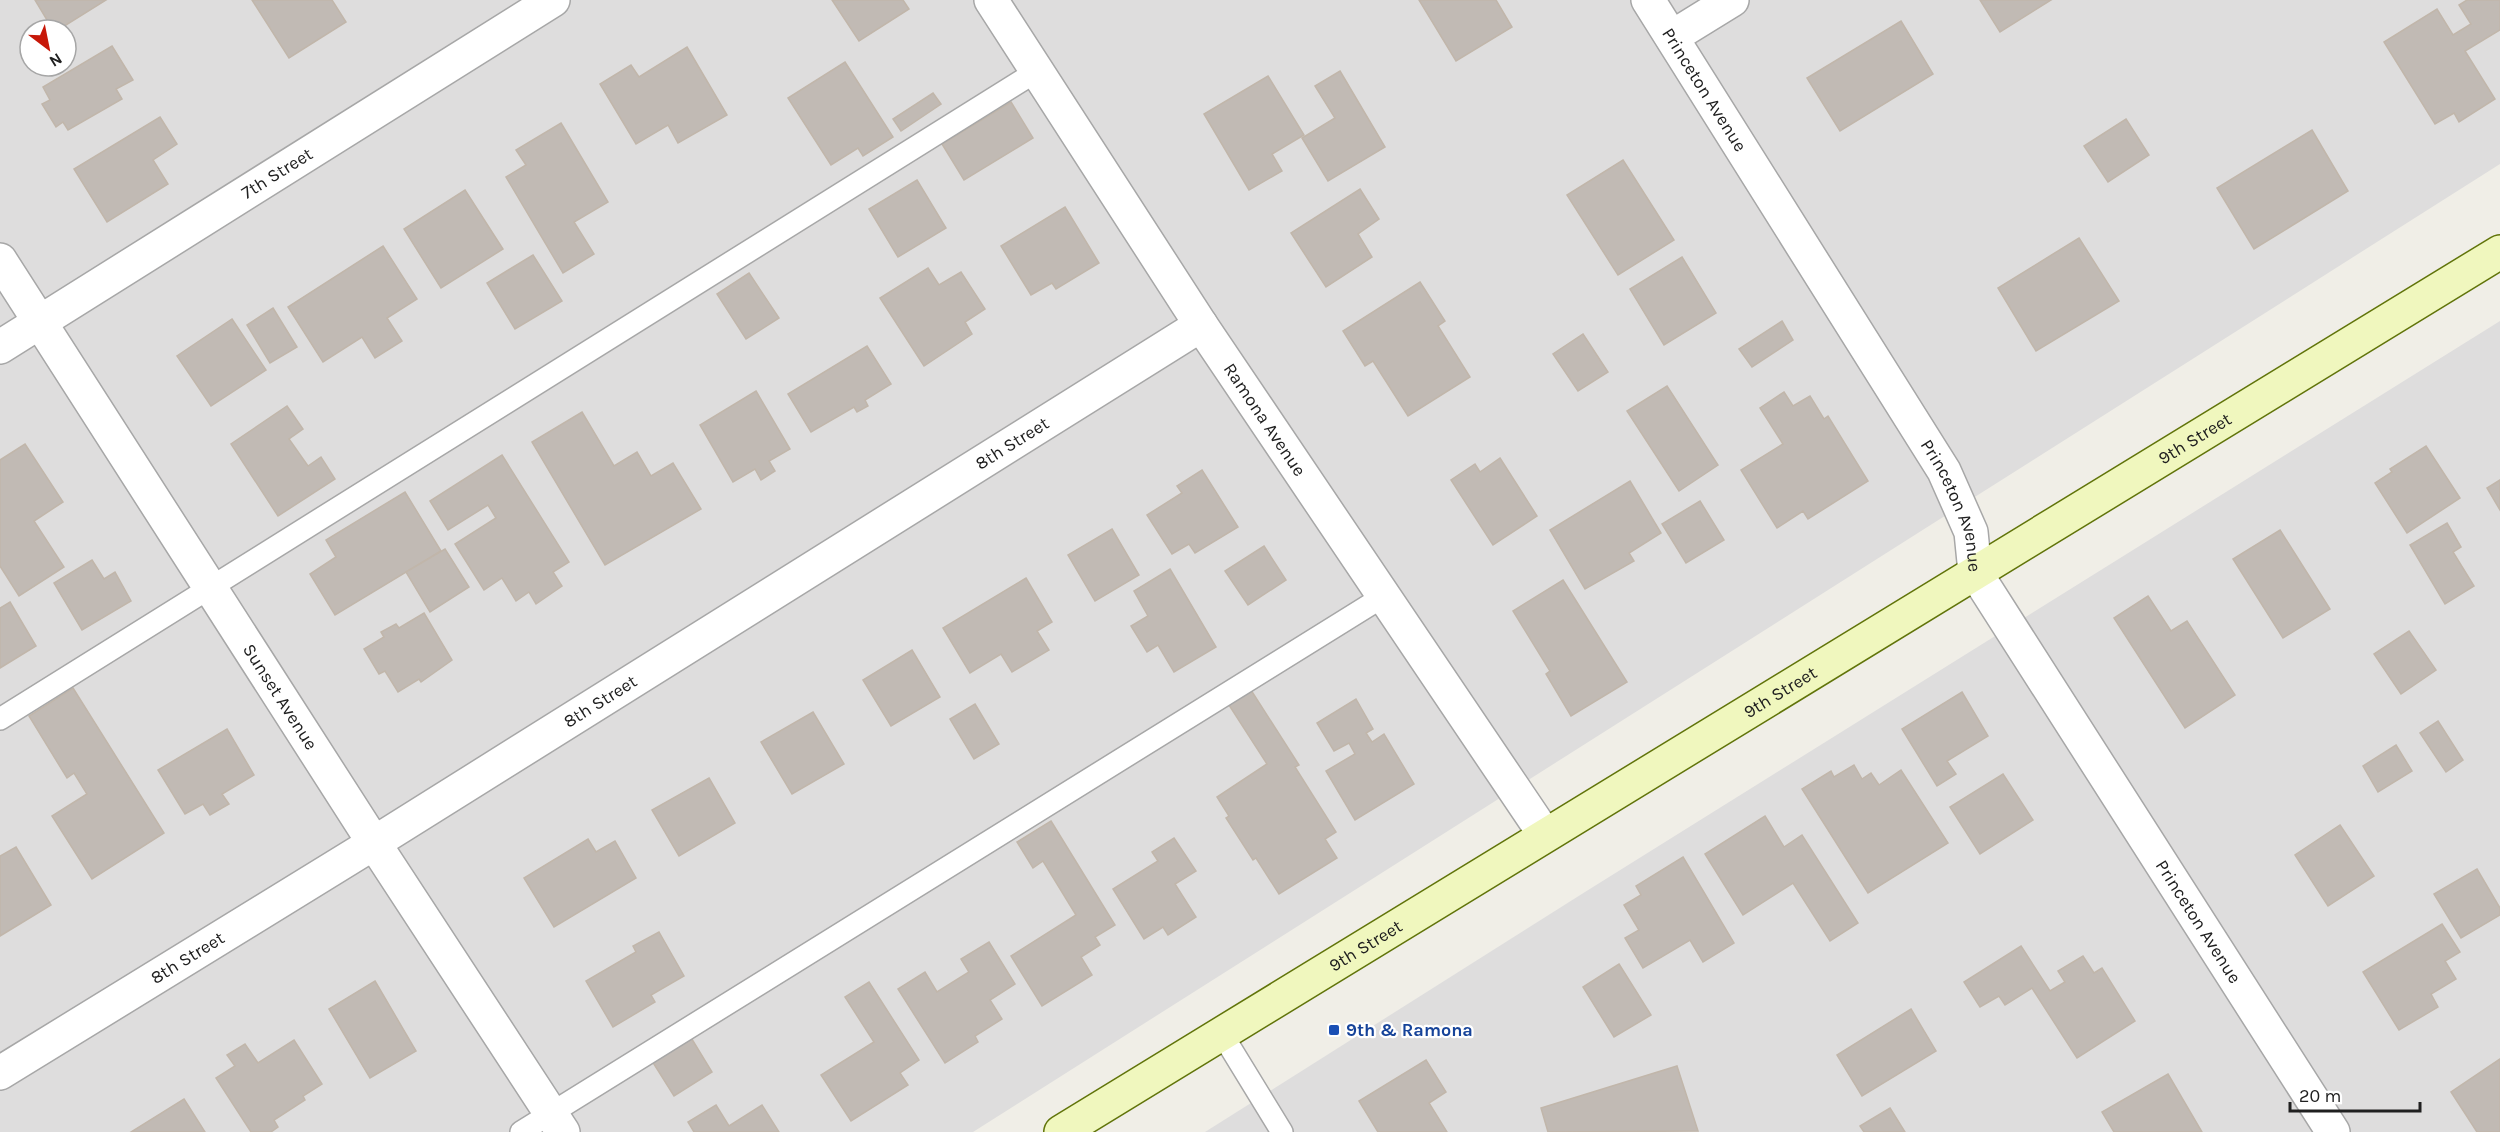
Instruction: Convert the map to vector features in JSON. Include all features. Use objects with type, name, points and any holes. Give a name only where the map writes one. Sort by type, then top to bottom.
[{"type":"street","name":"7th Street","points":[[0,346],[553,0]]},
{"type":"street","name":"Ramona Avenue","points":[[991,0],[1201,325],[1545,835]]},
{"type":"street","name":"Princeton Avenue","points":[[1648,0],[1944,471],[1971,532],[1975,572],[2333,1132]]},
{"type":"street","points":[[1672,37],[1731,0]]},
{"type":"street","name":"9th Street","points":[[1061,1132],[2500,252]]},
{"type":"street","name":"Sunset Avenue","points":[[0,260],[374,843],[557,1123]]},
{"type":"street","name":"8th Street","points":[[0,1073],[374,843],[1201,325]]},
{"type":"lane","points":[[0,720],[1036,71]]},
{"type":"lane","points":[[521,1132],[557,1123],[1384,596]]},
{"type":"lane","points":[[1222,1034],[1282,1132]]},
{"type":"shaded area","points":[[0,0],[2500,0],[2500,164],[973,1132],[0,1132]]},
{"type":"shaded area","points":[[2500,321],[2500,1132],[1205,1132],[1585,892]]},
{"type":"building","points":[[35,0],[106,0],[77,18],[46,18]]},
{"type":"building","points":[[252,0],[332,0],[346,22],[289,58]]},
{"type":"building","points":[[832,0],[903,0],[909,9],[859,41]]},
{"type":"building","points":[[1419,0],[1496,0],[1512,27],[1456,61]]},
{"type":"building","points":[[1980,0],[2051,0],[2000,32]]},
{"type":"building","points":[[2467,0],[2500,0],[2500,30],[2465,51],[2495,99],[2459,122],[2454,113],[2435,124],[2384,42],[2437,9],[2453,35],[2471,24],[2459,5]]},
{"type":"building","points":[[1901,21],[1933,74],[1840,131],[1807,78]]},
{"type":"building","points":[[112,46],[133,80],[116,89],[122,99],[68,130],[63,122],[56,127],[42,104],[50,100],[43,87],[58,78],[78,78],[78,66]]},
{"type":"building","points":[[687,47],[727,115],[678,143],[668,125],[636,144],[600,84],[631,65],[639,77]]},
{"type":"building","points":[[845,62],[893,137],[863,156],[858,148],[831,165],[788,98]]},
{"type":"building","points":[[1340,71],[1385,147],[1328,181],[1302,138],[1335,118],[1315,86]]},
{"type":"building","points":[[1268,76],[1304,135],[1272,154],[1282,171],[1249,190],[1204,114]]},
{"type":"building","points":[[933,93],[941,104],[901,131],[893,119]]},
{"type":"building","points":[[1011,102],[1033,138],[964,180],[942,144]]},
{"type":"building","points":[[160,117],[177,144],[153,160],[168,184],[107,222],[74,169]]},
{"type":"building","points":[[2126,119],[2149,155],[2108,182],[2084,146]]},
{"type":"building","points":[[561,123],[608,202],[574,222],[594,254],[563,273],[506,177],[526,165],[516,150]]},
{"type":"building","points":[[2312,130],[2348,191],[2254,249],[2217,188]]},
{"type":"building","points":[[1623,160],[1674,240],[1618,275],[1567,195]]},
{"type":"building","points":[[917,180],[946,228],[898,257],[869,209]]},
{"type":"building","points":[[1360,189],[1379,219],[1358,234],[1372,257],[1326,287],[1291,233]]},
{"type":"building","points":[[465,190],[503,249],[441,288],[404,229]]},
{"type":"building","points":[[1065,207],[1099,263],[1056,289],[1052,283],[1031,295],[1001,246]]},
{"type":"building","points":[[2079,238],[2119,301],[2036,351],[1998,288]]},
{"type":"building","points":[[383,246],[417,299],[387,318],[402,341],[375,358],[362,337],[323,362],[288,307]]},
{"type":"building","points":[[533,255],[562,301],[515,329],[487,283]]},
{"type":"building","points":[[1682,257],[1716,313],[1664,345],[1630,289]]},
{"type":"building","points":[[928,268],[939,285],[961,272],[985,309],[965,322],[972,334],[924,366],[880,298]]},
{"type":"building","points":[[749,273],[779,318],[746,339],[717,294]]},
{"type":"building","points":[[1420,282],[1445,321],[1438,326],[1470,377],[1408,416],[1373,361],[1365,366],[1343,331]]},
{"type":"building","points":[[273,308],[297,347],[270,363],[247,325]]},
{"type":"building","points":[[232,319],[266,370],[211,406],[177,356]]},
{"type":"building","points":[[1782,321],[1793,340],[1752,367],[1739,349]]},
{"type":"building","points":[[1583,334],[1608,372],[1578,391],[1553,354]]},
{"type":"building","points":[[867,346],[891,384],[865,400],[868,406],[857,412],[854,407],[811,432],[788,394]]},
{"type":"building","points":[[1667,386],[1718,465],[1679,491],[1627,411]]},
{"type":"building","points":[[756,391],[790,449],[769,461],[775,471],[761,480],[755,469],[733,482],[700,425]]},
{"type":"building","points":[[1784,392],[1793,406],[1810,396],[1824,419],[1828,416],[1868,481],[1808,519],[1803,511],[1777,528],[1741,470],[1783,444],[1760,408]]},
{"type":"building","points":[[287,406],[303,429],[289,439],[308,466],[321,457],[335,479],[278,516],[231,444]]},
{"type":"building","points":[[582,412],[614,466],[637,452],[651,476],[673,463],[701,509],[605,565],[532,442]]},
{"type":"building","points":[[25,444],[63,502],[34,521],[64,567],[19,596],[0,566],[0,460]]},
{"type":"building","points":[[2426,446],[2460,498],[2407,533],[2375,483],[2392,472],[2390,469]]},
{"type":"building","points":[[502,455],[569,562],[553,572],[562,586],[536,604],[529,592],[516,601],[502,578],[484,590],[455,544],[496,518],[488,505],[448,530],[430,501]]},
{"type":"building","points":[[1500,458],[1537,516],[1493,545],[1451,480],[1475,464],[1480,472]]},
{"type":"building","points":[[1202,470],[1238,527],[1195,553],[1189,544],[1172,554],[1147,515],[1182,493],[1177,486]]},
{"type":"building","points":[[2500,480],[2500,510],[2487,488]]},
{"type":"building","points":[[1630,481],[1661,533],[1629,553],[1634,561],[1585,589],[1550,530]]},
{"type":"building","points":[[405,492],[441,551],[335,615],[310,574],[336,557],[326,540]]},
{"type":"building","points":[[1700,501],[1724,540],[1686,563],[1662,524]]},
{"type":"building","points":[[2447,523],[2461,547],[2453,552],[2474,586],[2445,604],[2410,545]]},
{"type":"building","points":[[1112,529],[1139,575],[1095,601],[1068,555]]},
{"type":"building","points":[[2280,530],[2330,609],[2283,638],[2233,559]]},
{"type":"building","points":[[1264,546],[1286,580],[1248,605],[1225,571]]},
{"type":"building","points":[[445,549],[469,587],[430,612],[406,572]]},
{"type":"building","points":[[92,560],[104,579],[115,572],[131,601],[82,630],[54,583]]},
{"type":"building","points":[[1170,569],[1216,647],[1174,672],[1158,645],[1147,652],[1131,626],[1148,616],[1134,591]]},
{"type":"building","points":[[1026,578],[1052,622],[1037,631],[1049,650],[1012,672],[1001,654],[970,673],[943,628]]},
{"type":"building","points":[[1563,580],[1627,682],[1571,716],[1546,674],[1550,671],[1513,611]]},
{"type":"building","points":[[2148,596],[2171,631],[2187,621],[2235,695],[2185,728],[2114,618]]},
{"type":"building","points":[[10,602],[36,646],[0,668],[0,608]]},
{"type":"building","points":[[424,613],[452,660],[421,682],[419,679],[398,692],[385,671],[379,674],[364,649],[384,637],[381,632],[396,624],[399,628]]},
{"type":"building","points":[[2409,631],[2436,670],[2401,694],[2374,654]]},
{"type":"building","points":[[912,650],[940,697],[891,726],[863,680]]},
{"type":"building","points":[[1249,687],[1299,765],[1295,767],[1336,832],[1325,839],[1337,858],[1279,894],[1256,858],[1253,860],[1226,818],[1229,816],[1217,797],[1267,764],[1227,702]]},
{"type":"building","points":[[73,688],[164,833],[92,879],[52,816],[87,794],[74,773],[67,778],[29,716]]},
{"type":"building","points":[[1962,692],[1988,736],[1947,761],[1956,774],[1937,786],[1902,729]]},
{"type":"building","points":[[1356,699],[1373,729],[1366,733],[1372,742],[1384,734],[1414,784],[1355,820],[1326,771],[1355,754],[1349,743],[1334,751],[1317,723]]},
{"type":"building","points":[[975,704],[999,744],[974,759],[950,719]]},
{"type":"building","points":[[813,712],[844,764],[792,794],[761,742]]},
{"type":"building","points":[[2438,721],[2463,760],[2446,772],[2420,733]]},
{"type":"building","points":[[227,729],[254,775],[222,794],[229,804],[210,815],[203,804],[185,814],[158,770]]},
{"type":"building","points":[[2396,745],[2412,771],[2378,792],[2363,766]]},
{"type":"building","points":[[1854,765],[1862,779],[1871,773],[1879,785],[1901,770],[1948,843],[1868,893],[1802,789],[1831,771],[1834,777]]},
{"type":"building","points":[[2003,774],[2033,820],[1980,854],[1950,807]]},
{"type":"building","points":[[709,778],[735,823],[679,856],[652,810]]},
{"type":"building","points":[[1765,816],[1784,847],[1802,835],[1858,923],[1830,941],[1793,883],[1743,915],[1705,854]]},
{"type":"building","points":[[1051,821],[1115,925],[1095,937],[1100,945],[1081,957],[1092,975],[1042,1006],[1011,956],[1076,915],[1043,861],[1033,868],[1017,842]]},
{"type":"building","points":[[2340,825],[2374,876],[2328,906],[2295,855]]},
{"type":"building","points":[[1174,838],[1196,871],[1175,884],[1196,917],[1168,935],[1163,927],[1144,939],[1113,889],[1158,861],[1152,852]]},
{"type":"building","points":[[588,839],[596,852],[615,841],[636,878],[554,927],[524,878]]},
{"type":"building","points":[[16,847],[51,905],[0,936],[0,856]]},
{"type":"building","points":[[1683,857],[1734,943],[1703,962],[1690,940],[1643,968],[1625,938],[1639,930],[1624,905],[1641,895],[1636,886]]},
{"type":"building","points":[[2477,869],[2500,908],[2500,915],[2461,938],[2434,894]]},
{"type":"building","points":[[2442,924],[2460,952],[2445,961],[2456,979],[2431,994],[2438,1007],[2399,1030],[2363,972]]},
{"type":"building","points":[[659,932],[684,976],[651,995],[655,1002],[613,1027],[586,981],[636,952],[633,946]]},
{"type":"building","points":[[989,942],[1015,984],[990,1000],[1002,1019],[975,1036],[978,1042],[945,1063],[898,989],[925,972],[937,992],[969,972],[961,959]]},
{"type":"building","points":[[2021,946],[2050,991],[2065,982],[2058,971],[2083,956],[2094,973],[2102,968],[2135,1021],[2077,1058],[2032,988],[2005,1005],[1999,996],[1980,1007],[1964,982]]},
{"type":"building","points":[[1619,964],[1651,1015],[1614,1037],[1583,987]]},
{"type":"building","points":[[375,981],[416,1051],[370,1078],[329,1009]]},
{"type":"building","points":[[869,982],[919,1060],[900,1073],[908,1085],[851,1121],[821,1075],[874,1042],[845,997]]},
{"type":"building","points":[[1911,1009],[1936,1051],[1862,1096],[1837,1055]]},
{"type":"building","points":[[690,1036],[712,1072],[674,1096],[652,1061]]},
{"type":"building","points":[[294,1040],[322,1084],[303,1096],[305,1100],[274,1120],[278,1127],[271,1132],[251,1132],[216,1078],[235,1066],[227,1055],[245,1044],[258,1063]]},
{"type":"building","points":[[2500,1059],[2500,1132],[2477,1132],[2451,1092]]},
{"type":"building","points":[[1426,1060],[1446,1092],[1429,1103],[1447,1132],[1378,1132],[1359,1101]]},
{"type":"building","points":[[1677,1066],[1698,1131],[1548,1132],[1541,1108]]},
{"type":"building","points":[[2168,1074],[2202,1132],[2114,1132],[2102,1112]]},
{"type":"building","points":[[184,1099],[205,1132],[131,1132]]},
{"type":"building","points":[[716,1105],[729,1126],[762,1105],[779,1132],[694,1132],[688,1122]]},
{"type":"building","points":[[1890,1108],[1905,1132],[1864,1132],[1860,1126]]},
{"type":"place","name":"9th & Ramona","points":[[1334,1030]]}]
